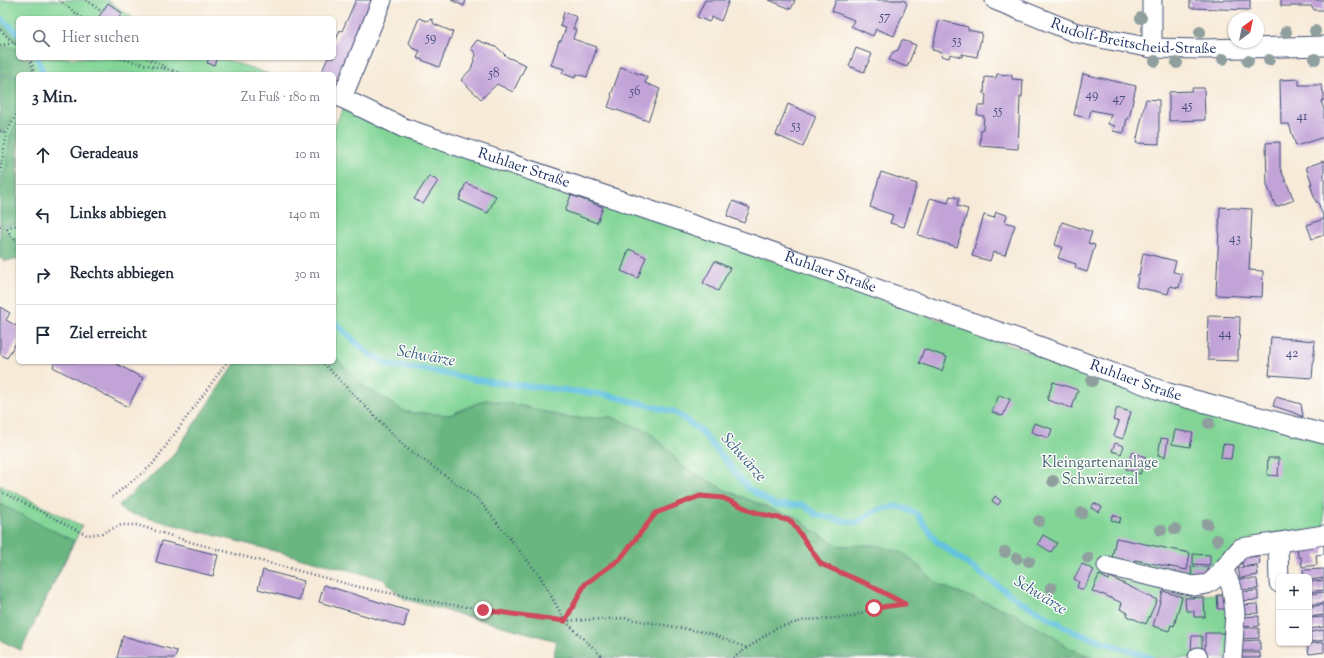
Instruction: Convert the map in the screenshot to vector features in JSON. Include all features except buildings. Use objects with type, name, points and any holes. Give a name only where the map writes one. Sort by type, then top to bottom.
[{"type":"street","name":"Ruhlaer Straße","points":[[382,0],[342,98],[404,128],[757,247],[1036,345],[1168,394],[1324,434]]},
{"type":"street","name":"Rudolf-Breitscheid-Straße","points":[[995,0],[1074,32],[1152,48],[1202,49],[1324,46]]},
{"type":"street","points":[[1152,0],[1152,48]]},
{"type":"street","points":[[1107,566],[1194,586],[1208,584],[1223,570],[1232,557],[1241,548],[1324,535]]},
{"type":"street","points":[[1278,543],[1279,574]]},
{"type":"street","points":[[1223,570],[1232,588],[1235,613],[1232,658]]},
{"type":"path","points":[[59,0],[79,16]]},
{"type":"path","points":[[86,0],[102,12]]},
{"type":"path","points":[[0,30],[16,44]]},
{"type":"path","points":[[0,45],[13,42]]},
{"type":"path","points":[[30,60],[34,72]]},
{"type":"path","points":[[126,60],[177,72]]},
{"type":"path","points":[[151,60],[174,71]]},
{"type":"path","points":[[0,173],[7,135],[16,116]]},
{"type":"path","points":[[0,132],[7,135]]},
{"type":"path","points":[[0,159],[3,162]]},
{"type":"path","points":[[7,229],[16,225]]},
{"type":"path","points":[[0,226],[7,229],[11,236],[16,240]]},
{"type":"path","points":[[112,497],[152,465],[226,364]]},
{"type":"path","points":[[324,364],[405,446],[478,499],[540,576],[565,621],[604,658]]},
{"type":"path","points":[[0,491],[87,535],[102,534],[121,525],[137,524],[194,543],[359,587],[440,603],[565,621],[624,618],[709,633],[747,648]]},
{"type":"path","points":[[565,621],[585,584],[620,559],[656,513],[700,496],[723,498],[754,512],[791,521],[821,564],[867,584],[905,604],[874,608],[851,617],[805,620],[776,628],[733,658]]},
{"type":"green space","points":[[0,0],[107,0],[130,16],[16,16],[16,60],[227,60],[263,72],[16,72],[16,259],[5,261],[0,258]]},
{"type":"green space","points":[[0,18],[16,31],[16,41],[0,27]]},
{"type":"green space","points":[[0,46],[16,49],[16,60],[28,60],[31,66],[31,72],[0,74]]},
{"type":"green space","points":[[0,76],[16,77],[16,111],[4,133],[0,130]]},
{"type":"green space","name":"Kleingartenanlage Schwärzetal","points":[[343,108],[1032,353],[1324,441],[1324,527],[1238,545],[1206,581],[1107,561],[1101,574],[1183,596],[1232,593],[1227,658],[1094,658],[1069,648],[1054,636],[1013,613],[939,585],[905,554],[877,545],[839,546],[812,530],[795,516],[778,512],[725,490],[681,466],[670,451],[611,417],[568,418],[518,405],[485,400],[450,415],[405,412],[362,385],[336,358],[336,124]]},
{"type":"green space","points":[[16,123],[16,224],[7,226],[0,224],[0,180],[6,168],[10,136]]},
{"type":"green space","points":[[0,228],[16,241],[16,259],[5,261],[0,258]]},
{"type":"green space","points":[[336,358],[362,385],[405,412],[450,415],[485,400],[518,405],[568,418],[611,417],[648,431],[670,451],[681,466],[725,490],[778,512],[795,516],[812,530],[839,546],[877,545],[905,554],[939,585],[1013,613],[1054,636],[1069,648],[1094,658],[553,658],[557,641],[404,599],[383,579],[124,512],[119,505],[171,458],[235,364],[336,364]]},
{"type":"green space","points":[[0,485],[82,526],[21,650],[0,640]]},
{"type":"green space","points":[[0,504],[74,541],[21,650],[0,640]]},
{"type":"waterway","name":"Schwärze","points":[[0,18],[16,31]]},
{"type":"waterway","name":"Schwärze","points":[[38,60],[43,72]]},
{"type":"waterway","name":"Schwärze","points":[[336,324],[369,354],[392,366],[421,369],[476,380],[607,395],[675,412],[701,431],[748,488],[775,505],[803,505],[817,515],[856,523],[877,510],[899,506],[917,514],[936,541],[1018,600],[1074,632],[1151,658]]},
{"type":"route","points":[[483,610],[565,621],[585,584],[620,559],[656,513],[700,496],[723,498],[754,512],[791,521],[821,564],[867,584],[905,604],[874,608]]}]
